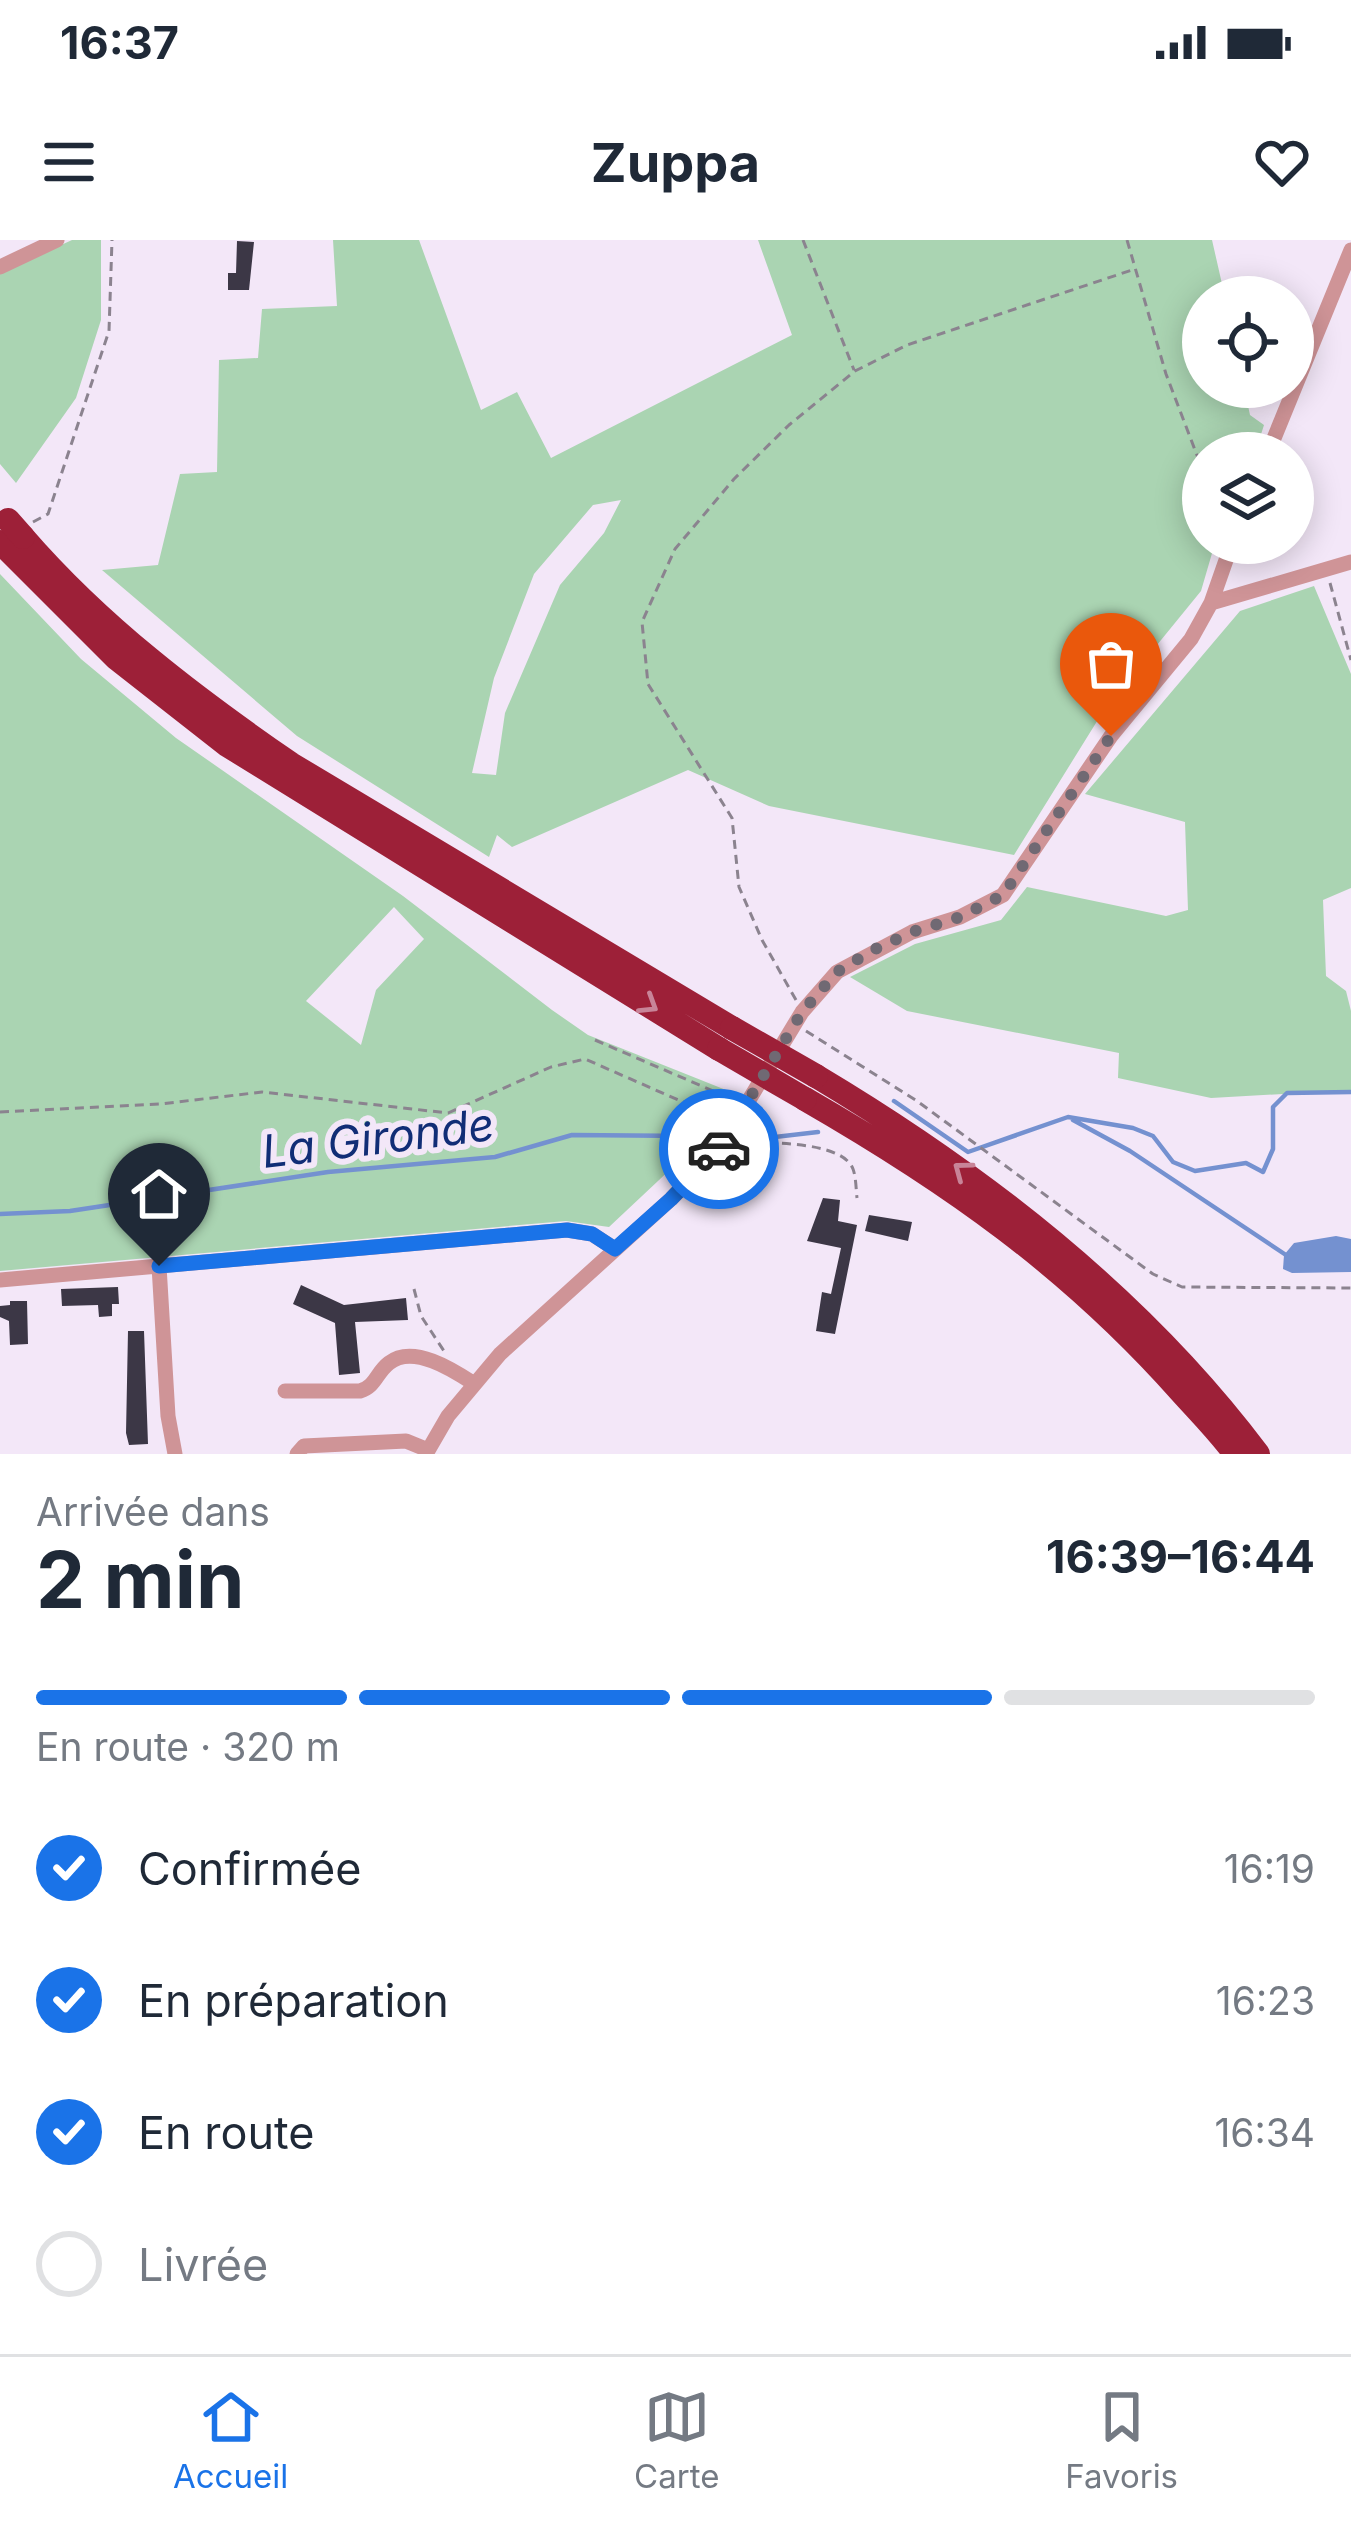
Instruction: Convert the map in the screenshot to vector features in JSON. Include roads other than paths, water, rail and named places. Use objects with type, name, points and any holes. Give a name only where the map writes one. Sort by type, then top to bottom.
[{"type":"highway","points":[[12,531],[130,643],[225,719],[810,1088],[1024,1240],[1157,1365],[1235,1454]]},
{"type":"highway","points":[[810,1088],[914,1135],[1074,1260],[1174,1359],[1258,1454]]},
{"type":"street","points":[[0,267],[57,240]]},
{"type":"street","points":[[1277,432],[1351,250]]},
{"type":"street","points":[[1211,603],[1351,562]]},
{"type":"street","points":[[297,1454],[304,1446],[406,1441],[427,1452],[473,1383],[500,1354],[671,1199],[723,1142],[798,1018],[837,972],[873,950],[1003,895],[1111,736],[1191,639],[1225,564]]},
{"type":"street","points":[[0,1280],[567,1230],[592,1234],[615,1249]]},
{"type":"street","points":[[159,1266],[168,1416],[175,1454]]},
{"type":"street","points":[[284,1390],[360,1391],[370,1388],[391,1361],[401,1358],[446,1365],[473,1383]]},
{"type":"water","points":[[1336,1236],[1351,1239],[1351,1272],[1283,1269],[1284,1255],[1294,1243]]},
{"type":"waterway","name":"La Gironde","points":[[894,1101],[968,1152],[1068,1117],[1153,1136],[1173,1162],[1195,1171],[1246,1163],[1263,1172],[1273,1149],[1273,1107],[1287,1093],[1351,1092]]},
{"type":"waterway","points":[[1073,1120],[1130,1151],[1286,1255]]},
{"type":"waterway","name":"La Gironde","points":[[750,1140],[818,1132]]},
{"type":"waterway","name":"La Gironde","points":[[0,1214],[70,1211],[328,1172],[495,1157],[572,1135],[692,1136]]}]
